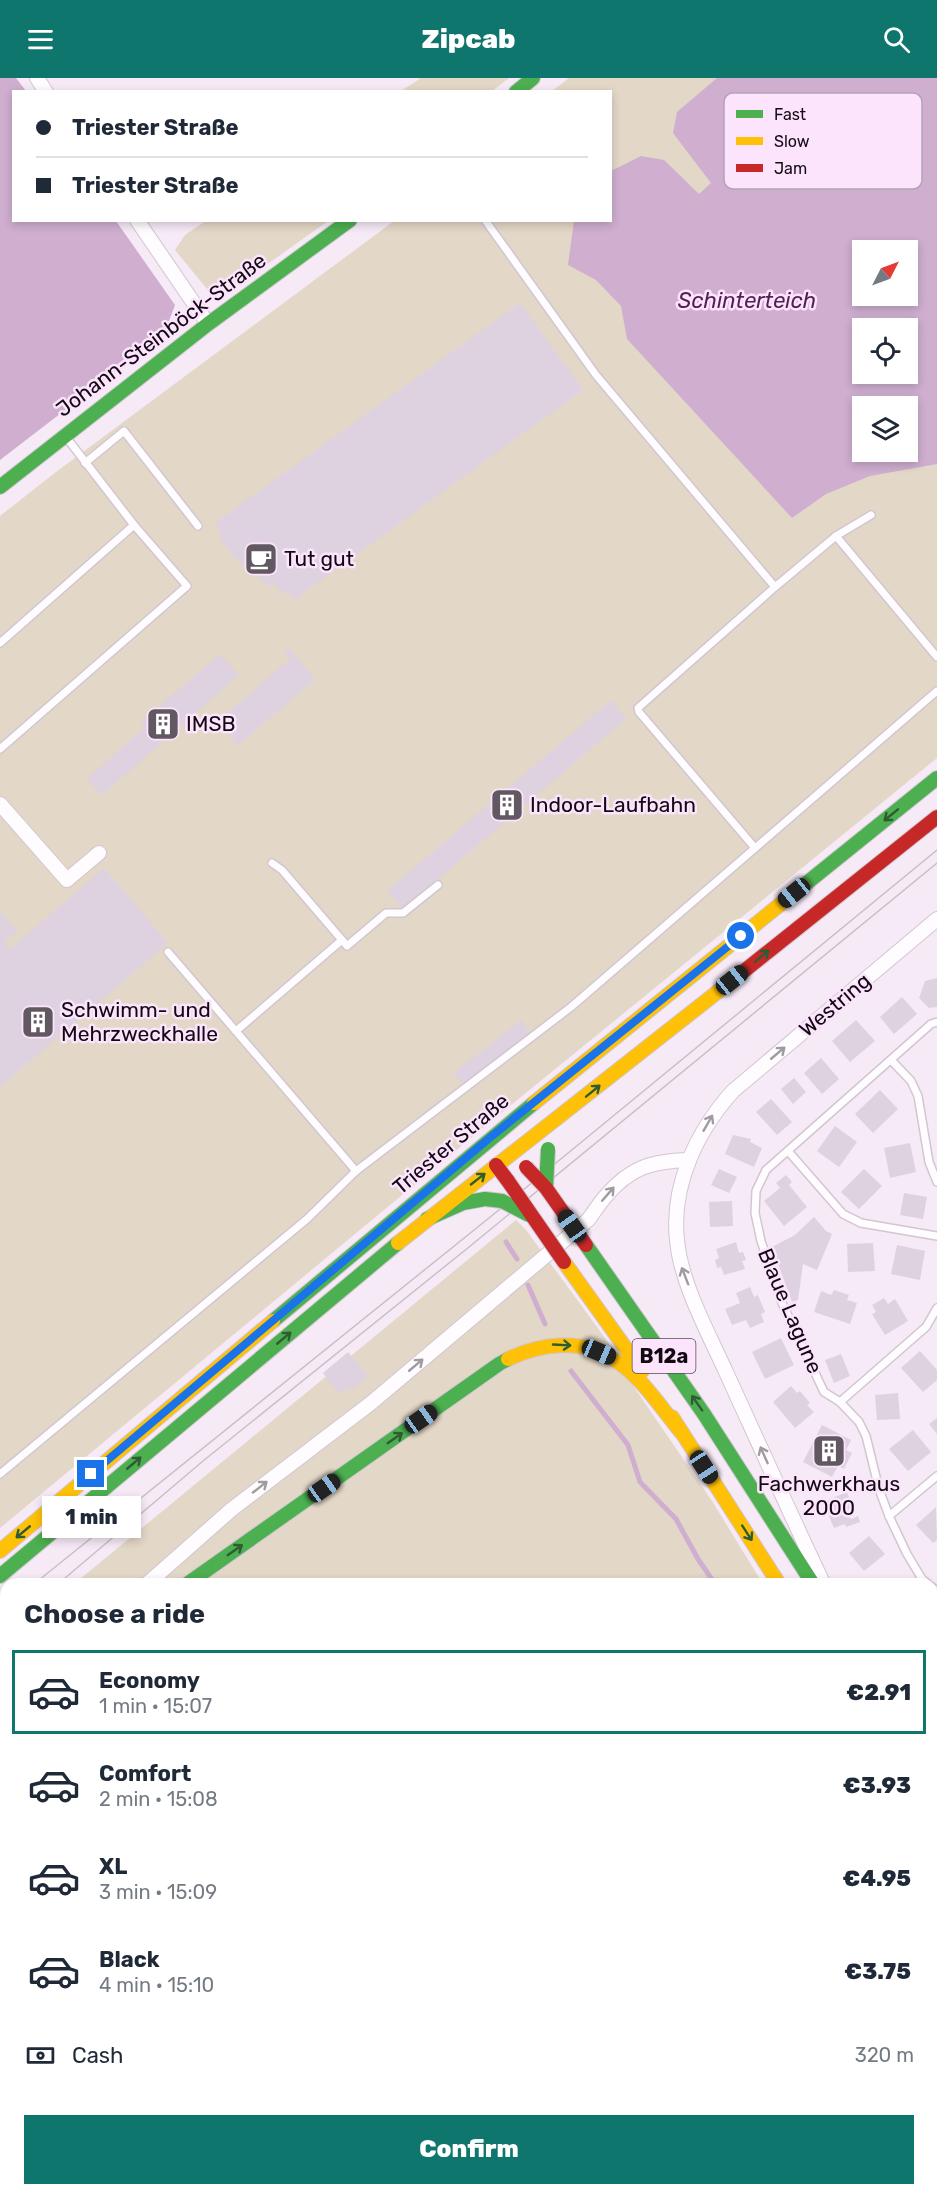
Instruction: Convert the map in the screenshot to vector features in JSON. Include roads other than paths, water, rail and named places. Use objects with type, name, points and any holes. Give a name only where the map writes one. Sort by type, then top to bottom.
[{"type":"main road","points":[[518,90],[533,78]]},
{"type":"main road","name":"Johann-Steinböck-Straße","points":[[0,487],[208,324],[347,222]]},
{"type":"main road","name":"Triester Straße","points":[[0,1551],[492,1136],[937,778]]},
{"type":"main road","name":"Triester Straße","points":[[0,1576],[427,1219],[565,1113],[937,817]]},
{"type":"main road","points":[[546,1188],[548,1149],[565,1113]]},
{"type":"main road","points":[[492,1136],[514,1152]]},
{"type":"main road","points":[[492,1136],[496,1165],[641,1370],[774,1578]]},
{"type":"main road","name":"B12a","points":[[514,1152],[546,1188],[704,1414],[809,1578]]},
{"type":"main road","points":[[427,1219],[463,1203],[485,1199],[502,1201],[533,1217]]},
{"type":"main road","points":[[196,1578],[499,1364],[525,1350],[551,1344],[583,1346],[615,1359],[634,1377],[681,1432]]},
{"type":"street","points":[[138,222],[208,324]]},
{"type":"street","points":[[0,804],[67,880],[99,853]]},
{"type":"street","name":"Westring","points":[[821,1578],[700,1315],[681,1264],[676,1239],[680,1190],[689,1160],[706,1125],[733,1091],[937,919]]},
{"type":"street","points":[[154,1578],[232,1509],[371,1403],[588,1220],[605,1197],[628,1175],[648,1164],[689,1160]]},
{"type":"lane","points":[[486,222],[596,375],[775,587]]},
{"type":"lane","points":[[85,463],[124,431],[198,526]]},
{"type":"lane","points":[[0,749],[187,586],[134,525],[64,435]]},
{"type":"lane","points":[[755,848],[638,708],[836,536],[872,515]]},
{"type":"lane","points":[[0,643],[134,525]]},
{"type":"lane","points":[[836,536],[937,657]]},
{"type":"lane","points":[[0,1474],[307,1219],[356,1171],[571,1007],[937,691]]},
{"type":"lane","points":[[272,863],[282,870],[347,946],[386,913],[403,914],[438,885]]},
{"type":"lane","points":[[236,1031],[342,940]]},
{"type":"lane","points":[[168,952],[356,1171]]},
{"type":"lane","name":"Blaue Lagune","points":[[921,1578],[889,1516],[879,1488],[866,1436],[859,1422],[840,1402],[824,1392],[783,1303],[761,1241],[755,1213],[756,1191],[766,1170],[931,1024],[937,1022]]},
{"type":"lane","points":[[891,1060],[911,1082],[918,1096],[929,1162],[937,1182]]},
{"type":"lane","points":[[788,1151],[843,1214],[861,1223],[937,1236]]},
{"type":"lane","points":[[840,1402],[926,1327],[937,1308]]},
{"type":"lane","points":[[889,1516],[937,1476]]},
{"type":"water","points":[[0,78],[16,78],[25,90],[12,90],[12,222],[117,222],[175,305],[164,334],[0,460]]},
{"type":"water","name":"Schinterteich","points":[[717,78],[937,78],[937,464],[870,476],[826,494],[792,518],[627,339],[621,306],[596,280],[568,265],[574,222],[612,222],[612,170],[641,156],[664,160],[699,194],[711,183],[673,133],[677,112]]},
{"type":"waterway","points":[[506,1242],[517,1259]]},
{"type":"waterway","points":[[528,1285],[545,1324]]},
{"type":"waterway","points":[[571,1371],[628,1445],[640,1482],[676,1519],[711,1578]]},
{"type":"tram line","points":[[41,1578],[489,1218],[937,850]]},
{"type":"tram line","points":[[65,1578],[203,1461],[469,1247],[937,863]]},
{"type":"place","name":"Tut gut","points":[[261,559]]},
{"type":"place","name":"IMSB","points":[[163,724]]},
{"type":"place","name":"Indoor-Laufbahn","points":[[507,805]]},
{"type":"place","name":"Schwimm- und Mehrzweckhalle","points":[[38,1022]]},
{"type":"place","name":"Fachwerkhaus 2000","points":[[829,1451]]}]
